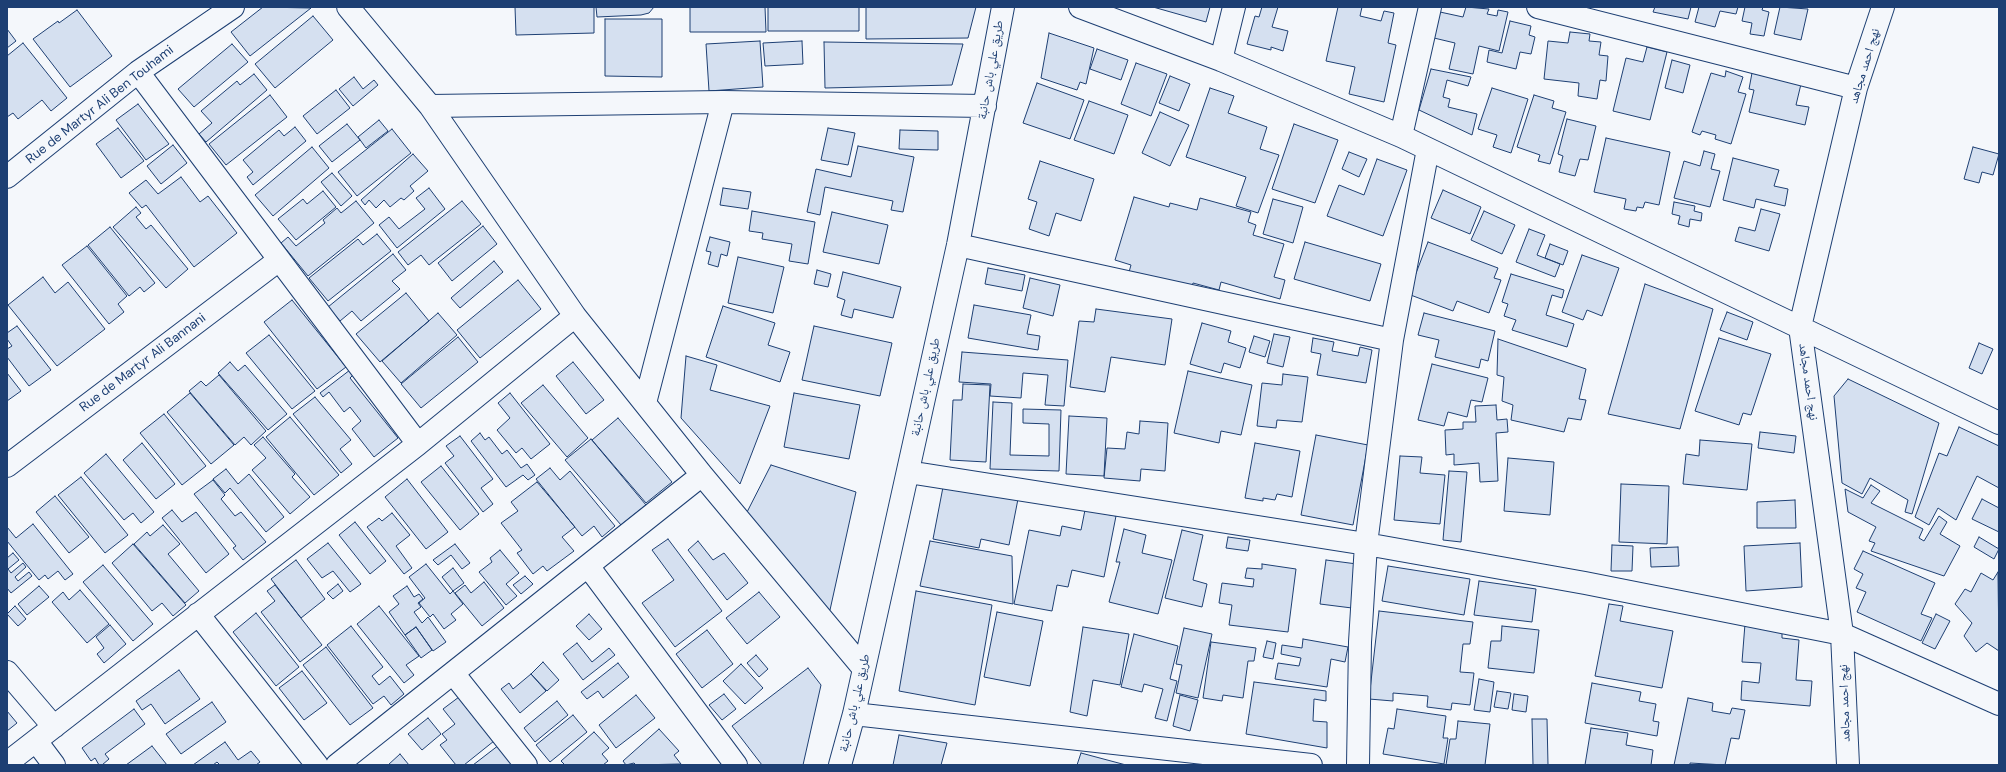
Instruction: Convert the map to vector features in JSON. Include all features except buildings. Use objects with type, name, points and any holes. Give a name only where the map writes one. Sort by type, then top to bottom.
[{"type":"street","name":"Rue de Martyr Ali Ben Touhami","points":[[7,177],[138,72],[233,7]]},
{"type":"street","points":[[348,7],[430,106],[575,316],[702,475],[864,669]]},
{"type":"street","name":"طريق علي باش حانبة","points":[[840,765],[854,714],[958,245],[1003,7]]},
{"type":"street","points":[[1080,7],[1221,60],[1400,136],[1999,423]]},
{"type":"street","points":[[1221,60],[1234,7]]},
{"type":"street","points":[[1400,136],[1430,7]]},
{"type":"street","points":[[1538,7],[1856,88]]},
{"type":"street","name":"نهج احمد مجاهد","points":[[1848,765],[1842,634],[1800,328],[1856,88],[1883,7]]},
{"type":"street","points":[[138,72],[418,444]]},
{"type":"street","points":[[430,106],[723,102],[985,106]]},
{"type":"street","points":[[645,403],[723,102]]},
{"type":"street","points":[[1358,765],[1360,642],[1366,544],[1392,340],[1428,149]]},
{"type":"street","points":[[958,245],[1392,340]]},
{"type":"street","name":"Rue de Martyr Ali Bannani","points":[[7,466],[279,260]]},
{"type":"street","points":[[7,763],[418,444],[575,316]]},
{"type":"street","points":[[908,472],[1366,544],[1585,583],[1842,634],[1999,704]]},
{"type":"street","points":[[337,765],[702,475]]},
{"type":"street","points":[[588,566],[736,765]]},
{"type":"street","points":[[198,614],[317,765]]},
{"type":"street","points":[[7,672],[54,727]]},
{"type":"street","points":[[453,673],[526,765]]},
{"type":"street","points":[[854,714],[1311,765]]},
{"type":"street","points":[[36,741],[54,765]]}]
